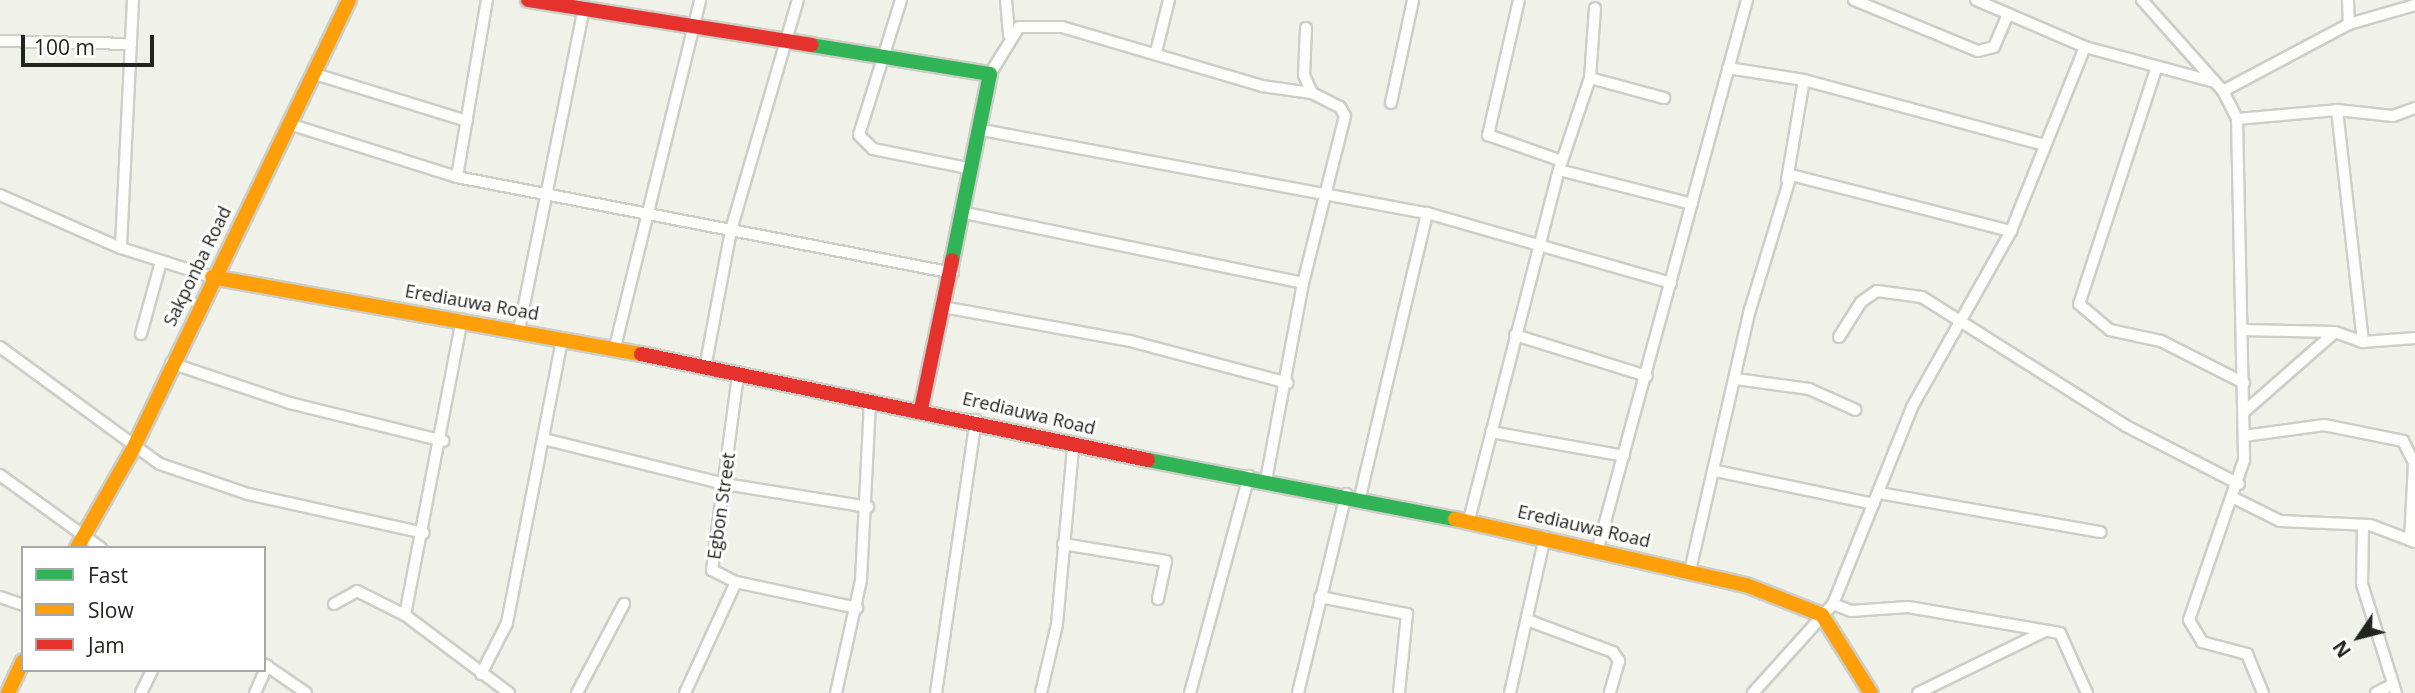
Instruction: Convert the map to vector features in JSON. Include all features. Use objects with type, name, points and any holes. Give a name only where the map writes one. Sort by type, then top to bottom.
[{"type":"street","points":[[121,248],[133,0]]},
{"type":"street","name":"Sakponba Road","points":[[80,541],[133,449],[212,277],[315,74],[349,0]]},
{"type":"street","points":[[457,177],[487,0]]},
{"type":"street","points":[[528,0],[593,7],[885,62],[990,74]]},
{"type":"street","points":[[614,351],[644,211],[700,0]]},
{"type":"street","points":[[705,368],[731,230],[788,43],[798,0]]},
{"type":"street","points":[[901,0],[885,62],[859,135],[863,144],[972,169]]},
{"type":"street","points":[[921,409],[953,273],[982,130],[990,74],[1009,35],[1006,0]]},
{"type":"street","points":[[1156,52],[1169,0]]},
{"type":"street","points":[[1391,103],[1413,0]]},
{"type":"street","points":[[1519,0],[1488,135],[1560,166],[1692,204]]},
{"type":"street","points":[[1598,548],[1647,376],[1747,0]]},
{"type":"street","points":[[1854,0],[1979,51],[1994,47],[2008,14]]},
{"type":"street","points":[[1976,0],[2085,47],[2156,69],[2213,82]]},
{"type":"street","points":[[2142,0],[2223,91],[2238,119],[2244,436],[2235,498],[2189,620],[2202,642],[2247,654],[2263,693]]},
{"type":"street","points":[[2348,0],[2349,24]]},
{"type":"street","points":[[2223,91],[2349,24],[2415,5]]},
{"type":"street","points":[[519,330],[543,195],[593,7]]},
{"type":"street","points":[[1469,520],[1560,166],[1590,78],[1595,8]]},
{"type":"street","points":[[1009,35],[1027,24],[1062,27],[1156,52],[1262,86],[1312,93],[1345,116],[1303,283],[1288,383],[1266,480]]},
{"type":"street","points":[[1306,29],[1304,75],[1312,93]]},
{"type":"street","points":[[0,41],[131,44]]},
{"type":"street","points":[[1754,693],[1833,604],[1912,407],[1966,321],[2011,231],[2041,144],[2085,47]]},
{"type":"street","points":[[1728,68],[1804,80],[2041,144]]},
{"type":"street","points":[[2156,69],[2079,304],[2110,330],[2161,341],[2244,383]]},
{"type":"street","points":[[315,74],[467,121]]},
{"type":"street","points":[[1590,78],[1664,97]]},
{"type":"street","points":[[1690,571],[1787,180],[1804,80]]},
{"type":"street","points":[[2238,119],[2337,110],[2393,116],[2415,108]]},
{"type":"street","points":[[2337,110],[2363,342]]},
{"type":"street","points":[[289,124],[457,177],[543,195],[644,211],[953,273]]},
{"type":"street","points":[[982,130],[1328,191],[1427,213],[1671,283]]},
{"type":"street","points":[[1787,180],[1799,174],[2011,231]]},
{"type":"street","points":[[0,195],[121,248],[212,277]]},
{"type":"street","points":[[965,213],[1303,283]]},
{"type":"street","points":[[1298,693],[1320,597],[1353,496],[1427,213]]},
{"type":"street","points":[[141,334],[161,262]]},
{"type":"street","name":"Erediauwa Road","points":[[212,277],[519,330],[614,351],[976,420],[1073,447],[1249,476],[1469,520],[1598,548],[1772,592],[1822,615]]},
{"type":"street","points":[[1839,337],[1861,302],[1890,288],[1966,321],[2126,426],[2239,484]]},
{"type":"street","points":[[943,307],[1130,341],[1288,383]]},
{"type":"street","points":[[405,615],[443,441],[462,319]]},
{"type":"street","points":[[2243,330],[2335,332],[2363,342],[2415,338]]},
{"type":"street","points":[[2244,412],[2335,332]]},
{"type":"street","points":[[1515,335],[1647,376]]},
{"type":"street","points":[[481,674],[507,623],[522,518],[544,439],[562,339]]},
{"type":"street","points":[[0,347],[133,449],[248,494],[424,533]]},
{"type":"street","points":[[171,363],[289,403],[443,441]]},
{"type":"street","name":"Egbon Street","points":[[738,375],[712,570],[736,582],[857,608]]},
{"type":"street","points":[[1736,379],[1809,389],[1856,410]]},
{"type":"street","points":[[836,693],[857,608],[867,507],[870,400]]},
{"type":"street","points":[[936,693],[976,420]]},
{"type":"street","points":[[2235,498],[2280,521],[2363,528],[2413,541],[2413,448],[2403,441],[2324,425],[2244,436]]},
{"type":"street","points":[[1491,432],[1624,456]]},
{"type":"street","points":[[544,439],[725,484],[867,507]]},
{"type":"street","points":[[1041,693],[1057,624],[1073,447]]},
{"type":"street","points":[[1716,471],[1874,504]]},
{"type":"street","points":[[0,475],[80,541]]},
{"type":"street","points":[[1190,693],[1249,476]]},
{"type":"street","points":[[1879,493],[2101,532]]},
{"type":"street","points":[[2363,528],[2362,584],[2394,689],[2376,693]]},
{"type":"street","points":[[1510,693],[1545,537]]},
{"type":"street","points":[[1063,544],[1166,561],[1158,599]]},
{"type":"street","points":[[685,693],[736,582]]},
{"type":"street","points":[[334,604],[356,591],[405,615],[509,693]]},
{"type":"street","points":[[0,597],[21,604]]},
{"type":"street","points":[[1320,597],[1407,614],[1399,693]]},
{"type":"street","points":[[577,693],[624,604]]},
{"type":"street","points":[[1833,604],[1851,611],[1908,607],[2045,631],[2068,640],[2087,693]]},
{"type":"street","points":[[1822,615],[1871,693]]},
{"type":"street","points":[[1527,621],[1613,652],[1619,661],[1610,693]]},
{"type":"street","points":[[1918,693],[2045,631]]},
{"type":"street","points":[[8,693],[21,665]]},
{"type":"street","points":[[266,665],[306,693]]},
{"type":"street","points":[[141,693],[151,672]]},
{"type":"street","points":[[254,693],[263,672]]},
{"type":"traffic: fast","points":[[811,45],[990,74],[952,260]]},
{"type":"traffic: fast","points":[[1148,460],[1455,519]]},
{"type":"traffic: slow","points":[[78,546],[133,449],[349,0]]},
{"type":"traffic: slow","points":[[212,277],[641,354]]},
{"type":"traffic: slow","points":[[1455,519],[1746,585],[1822,615],[1871,693]]},
{"type":"traffic: slow","points":[[8,693],[21,665]]},
{"type":"traffic: jam","points":[[528,0],[811,45]]},
{"type":"traffic: jam","points":[[921,409],[952,260]]},
{"type":"traffic: jam","points":[[641,354],[1148,460]]}]
